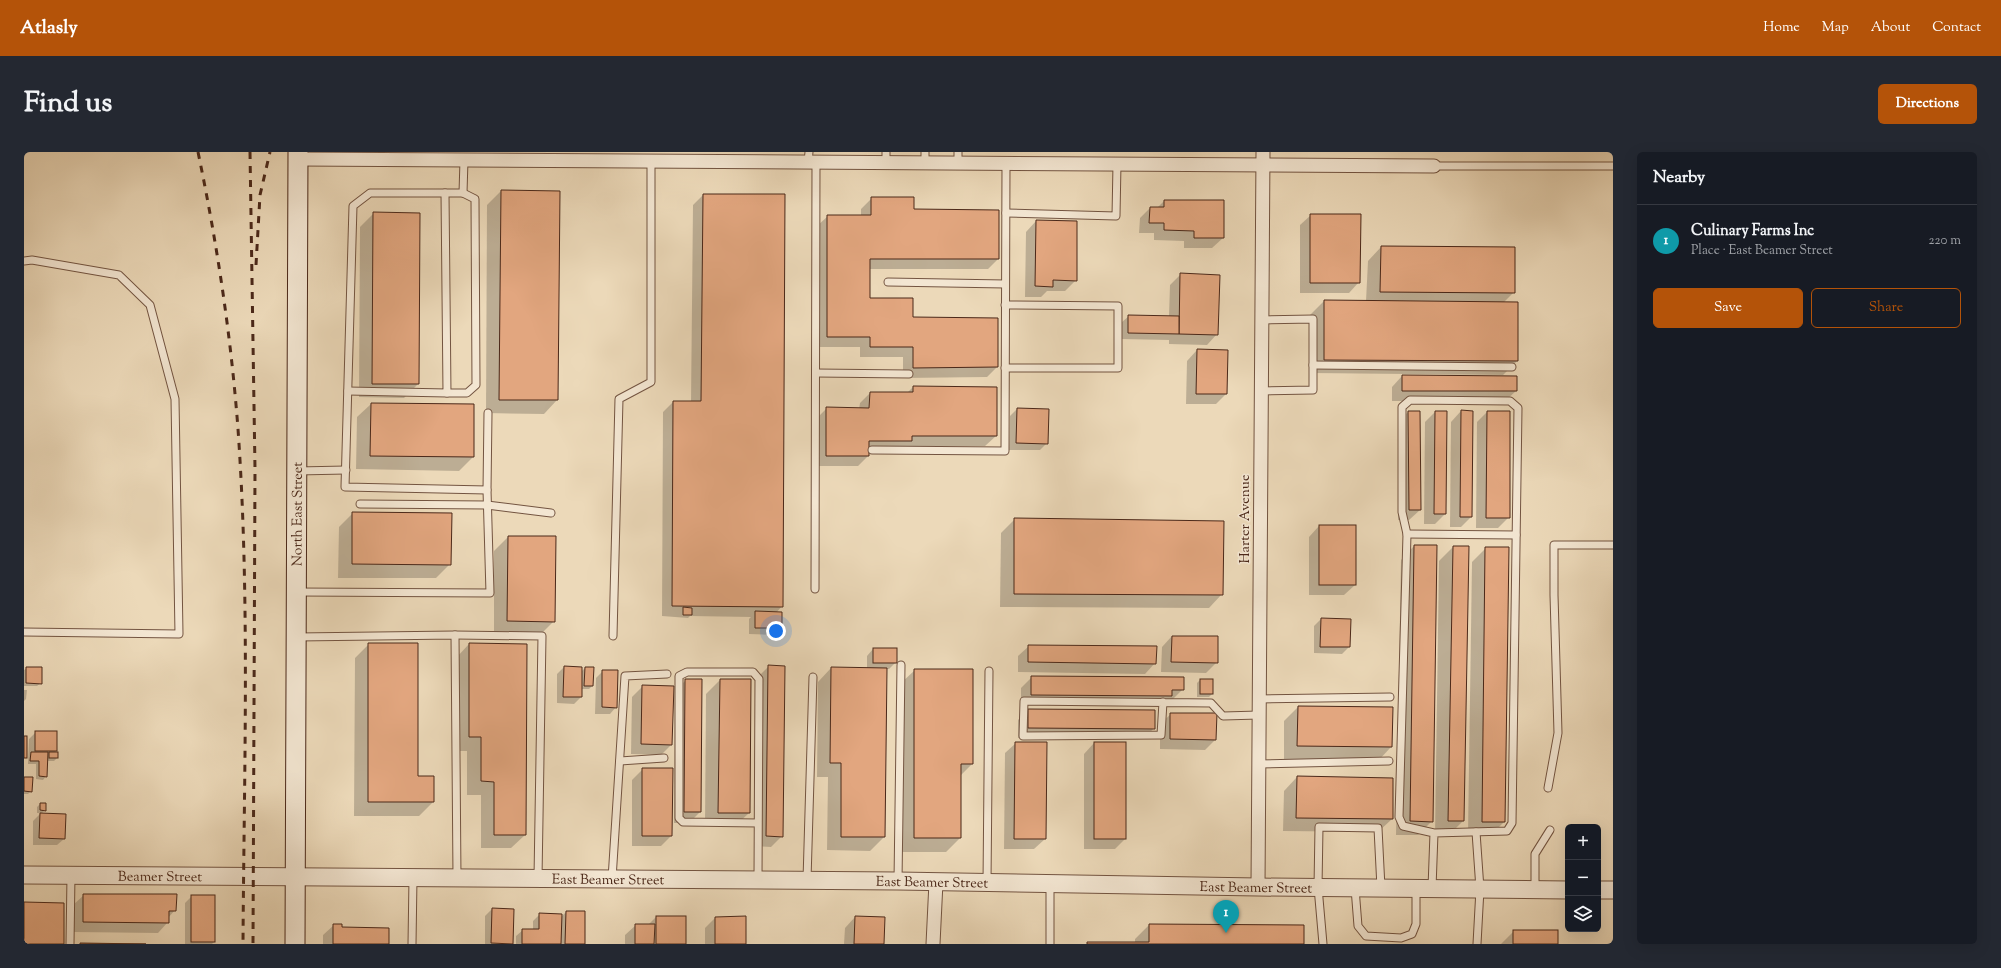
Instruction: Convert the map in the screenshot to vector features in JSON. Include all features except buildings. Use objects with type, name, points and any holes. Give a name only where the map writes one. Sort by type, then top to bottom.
[{"type":"main road","name":"North East Street","points":[[295,944],[298,156]]},
{"type":"street","name":"Harter Avenue","points":[[1258,887],[1262,152]]},
{"type":"street","points":[[298,156],[464,160],[571,156],[650,161],[676,157],[768,157],[811,159],[886,157],[958,158],[1006,164],[1434,166]]},
{"type":"street","name":"Beamer Street","points":[[24,874],[296,876]]},
{"type":"street","name":"East Beamer Street","points":[[296,876],[807,880],[1565,890]]},
{"type":"street","points":[[933,944],[936,882]]},
{"type":"street","points":[[1601,890],[1613,890]]},
{"type":"lane","points":[[811,159],[816,373],[815,589]]},
{"type":"lane","points":[[463,193],[464,160]]},
{"type":"lane","points":[[613,636],[619,399],[651,382],[650,161]]},
{"type":"lane","points":[[872,450],[1004,451],[1006,164]]},
{"type":"lane","points":[[1006,213],[1116,216],[1117,164]]},
{"type":"lane","points":[[1434,166],[1613,166]]},
{"type":"lane","points":[[348,391],[467,393],[476,385],[475,199],[463,193],[370,193],[353,206],[345,487],[487,490]]},
{"type":"lane","points":[[445,193],[447,392]]},
{"type":"lane","points":[[24,261],[32,260],[119,275],[150,305],[175,399],[179,634],[24,632]]},
{"type":"lane","points":[[888,282],[1005,284]]},
{"type":"lane","points":[[1005,305],[1118,306],[1118,368],[1005,368]]},
{"type":"lane","points":[[1261,391],[1313,390],[1313,319],[1262,320]]},
{"type":"lane","points":[[1313,365],[1512,367]]},
{"type":"lane","points":[[816,373],[909,374]]},
{"type":"lane","points":[[1410,400],[1510,401],[1518,408],[1512,823],[1507,831],[1434,832],[1403,826],[1399,817],[1407,534],[1402,512],[1402,407],[1410,400]]},
{"type":"lane","points":[[296,592],[490,593],[487,505],[488,413]]},
{"type":"lane","points":[[297,471],[346,470]]},
{"type":"lane","points":[[360,504],[487,505],[551,513]]},
{"type":"lane","points":[[1407,534],[1516,535]]},
{"type":"lane","points":[[1548,788],[1558,734],[1554,545],[1613,545]]},
{"type":"lane","points":[[455,635],[457,877]]},
{"type":"lane","points":[[296,637],[455,635],[542,636],[538,878]]},
{"type":"lane","points":[[898,881],[901,665]]},
{"type":"lane","points":[[987,883],[989,671]]},
{"type":"lane","points":[[758,823],[683,822],[679,818],[678,676],[687,672],[753,672],[759,679],[758,880]]},
{"type":"lane","points":[[612,878],[625,676],[667,674]]},
{"type":"lane","points":[[807,880],[813,678]]},
{"type":"lane","points":[[1259,699],[1390,697]]},
{"type":"lane","points":[[1163,702],[1161,735],[1023,736],[1024,701],[1163,702],[1211,703],[1223,716],[1259,715]]},
{"type":"lane","points":[[620,760],[664,758]]},
{"type":"lane","points":[[1258,764],[1389,760]]},
{"type":"lane","points":[[1323,944],[1318,887],[1319,827],[1378,828],[1381,888]]},
{"type":"lane","points":[[1534,889],[1535,854],[1550,830]]},
{"type":"lane","points":[[1355,888],[1358,926],[1366,936],[1401,938],[1412,934],[1416,924],[1424,888],[1434,832]]},
{"type":"lane","points":[[1476,832],[1480,889],[1477,944]]},
{"type":"lane","points":[[70,944],[72,875]]},
{"type":"lane","points":[[412,944],[413,877]]},
{"type":"lane","points":[[1050,884],[1050,944]]},
{"type":"railway","points":[[198,152],[217,255],[227,324],[235,394],[242,493],[245,622],[243,944]]},
{"type":"railway","points":[[250,152],[255,469],[253,944]]},
{"type":"railway","points":[[256,265],[260,195],[270,152]]},
{"type":"place","name":"Culinary Farms Inc","points":[[1226,933]]}]
